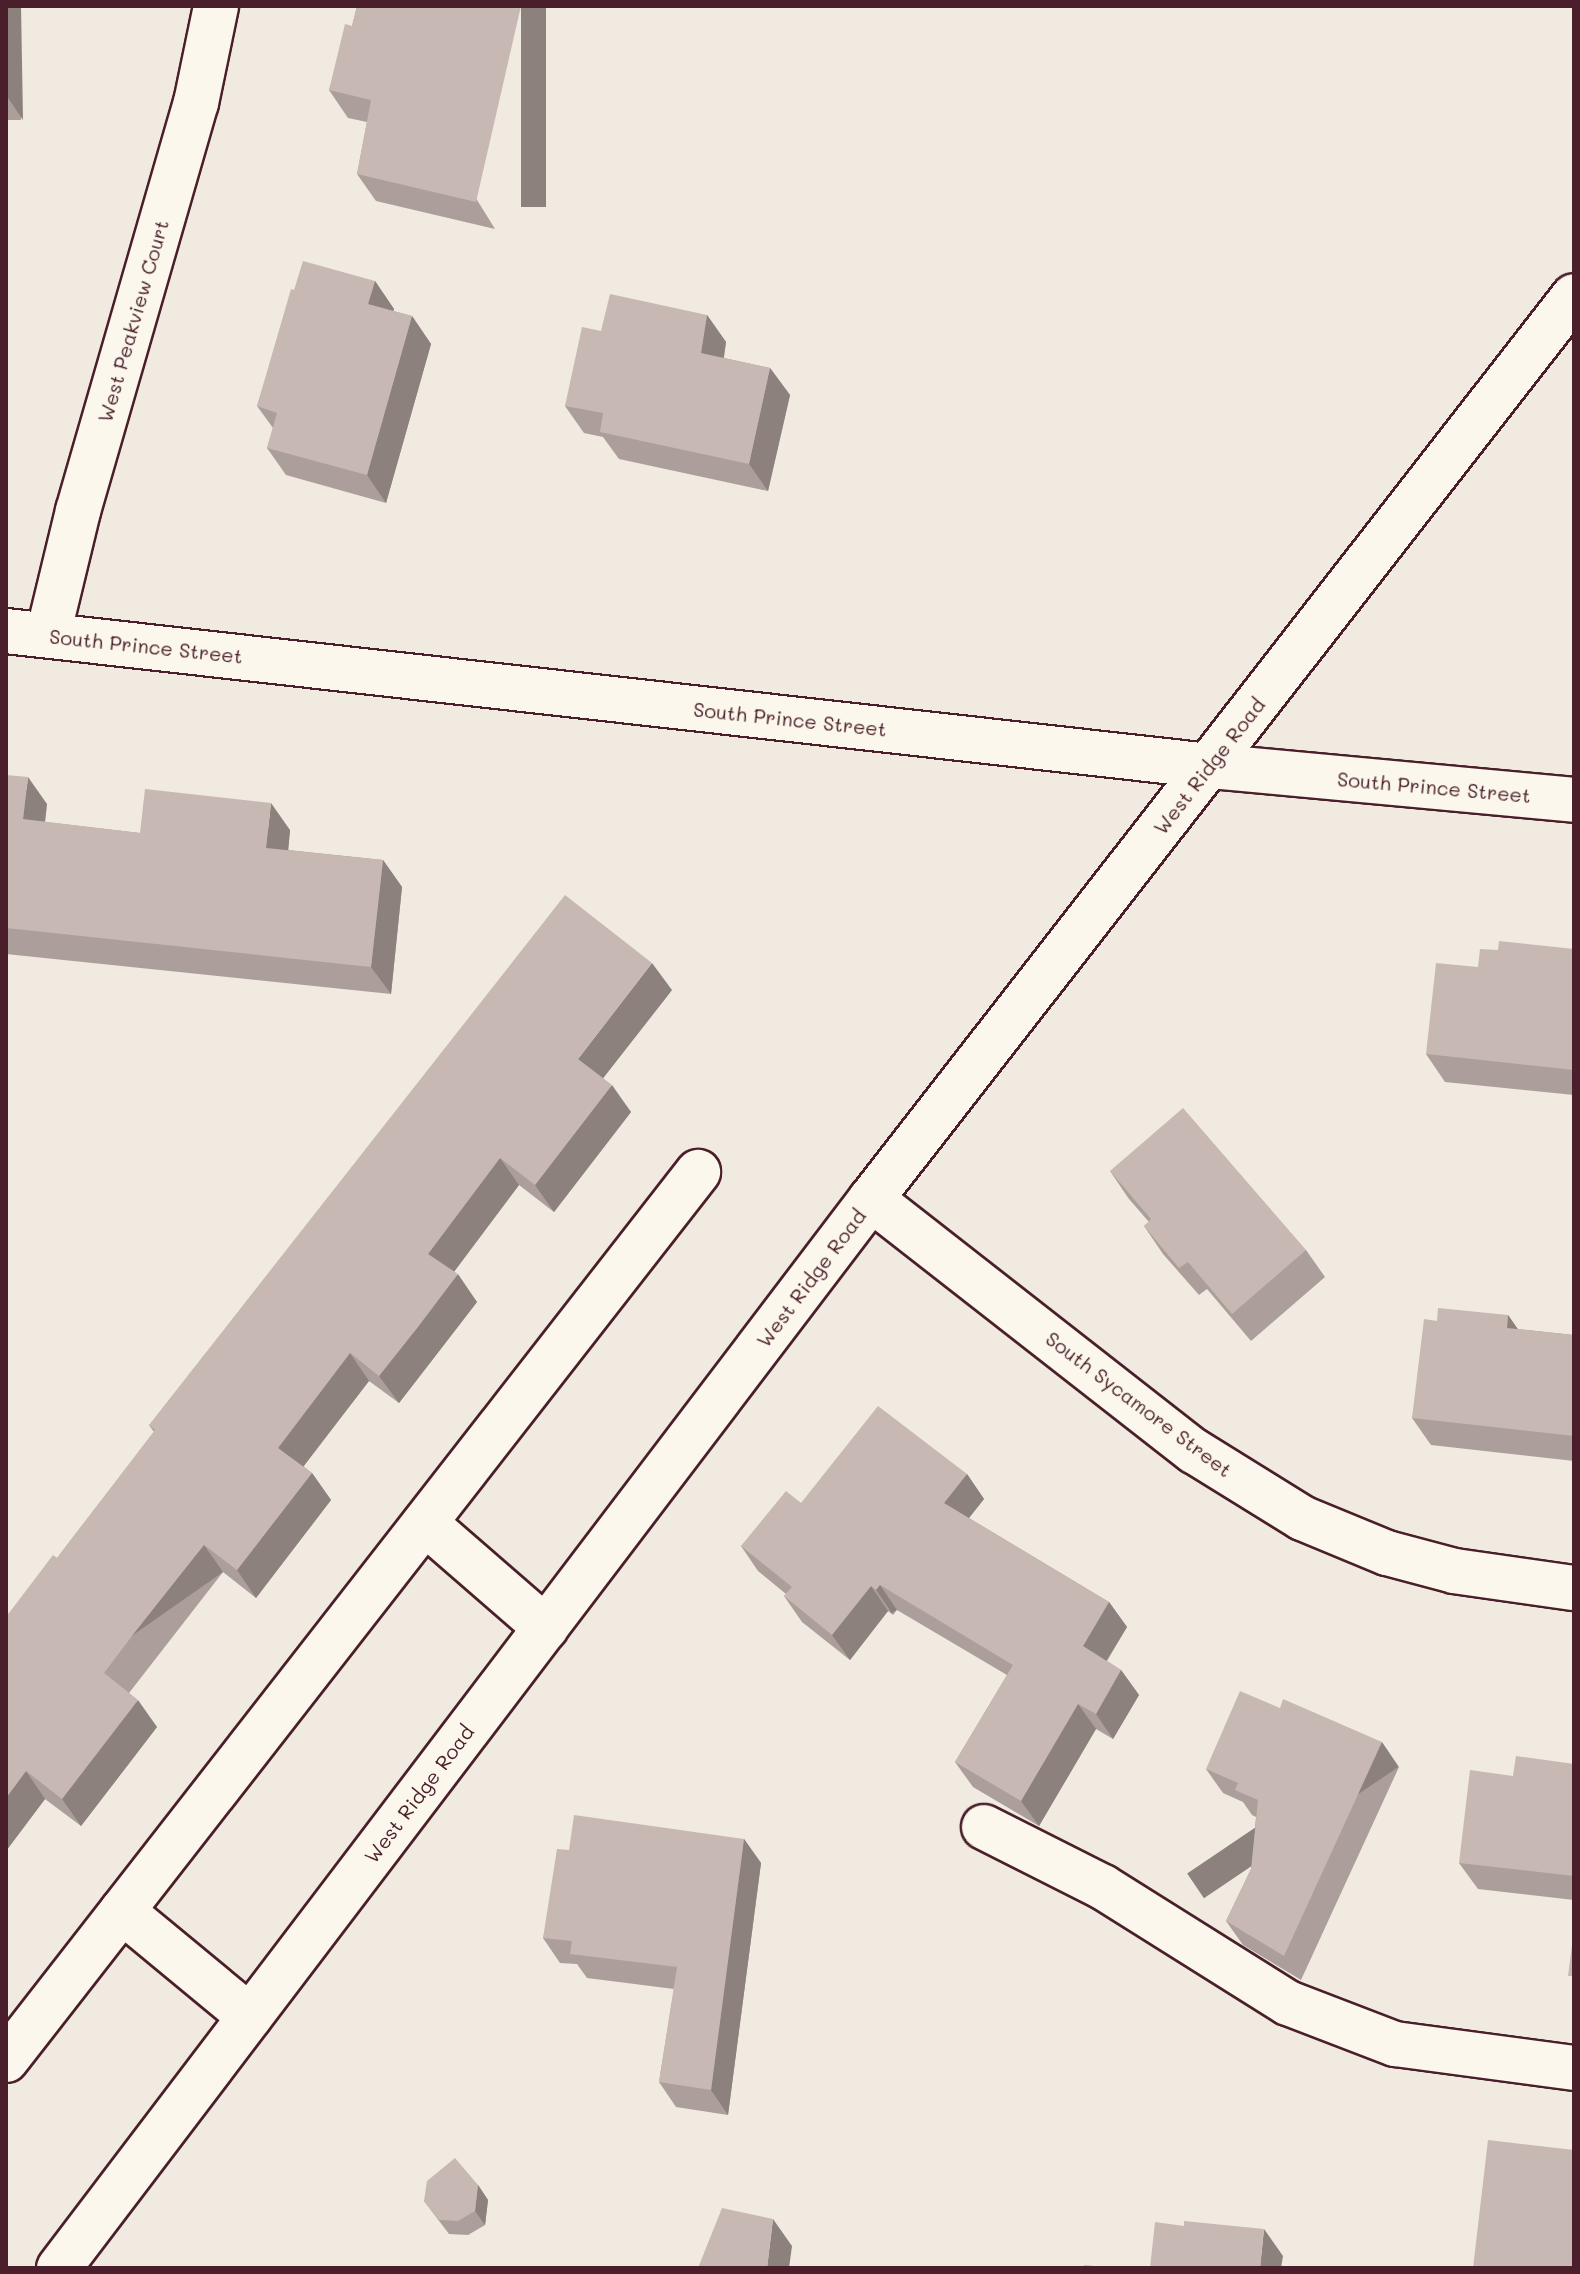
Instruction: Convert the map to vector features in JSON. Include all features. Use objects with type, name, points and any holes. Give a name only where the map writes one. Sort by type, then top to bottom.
[{"type":"street","name":"West Peakview Court","points":[[27,633],[78,511],[196,103],[216,6]]},
{"type":"street","name":"West Ridge Road","points":[[59,2268],[871,1199],[1574,296]]},
{"type":"street","name":"South Prince Street","points":[[27,633],[1209,766],[1574,800]]},
{"type":"street","points":[[6,2060],[698,1172]]},
{"type":"street","name":"South Sycamore Street","points":[[871,1199],[1194,1451],[1302,1518],[1387,1553],[1454,1571],[1574,1588]]},
{"type":"street","points":[[425,1523],[546,1628]]},
{"type":"street","points":[[984,1827],[1103,1887],[1288,2003],[1395,2044],[1574,2068]]},
{"type":"street","points":[[122,1911],[250,2017]]},
{"type":"building","points":[[357,6],[521,6],[476,202],[357,174],[371,100],[329,90],[345,24],[352,26]]},
{"type":"building","points":[[303,261],[375,281],[368,304],[412,316],[367,475],[267,448],[277,413],[257,406],[291,289],[294,290]]},
{"type":"building","points":[[610,294],[707,315],[701,353],[770,368],[749,464],[600,432],[603,413],[565,406],[582,327],[601,331]]},
{"type":"building","points":[[6,775],[28,777],[23,819],[140,833],[145,789],[271,803],[266,848],[383,860],[371,967],[6,928]]},
{"type":"building","points":[[565,895],[652,963],[578,1059],[612,1085],[535,1185],[500,1158],[428,1254],[458,1274],[418,1327],[379,1376],[350,1353],[278,1448],[312,1473],[237,1570],[204,1545],[104,1673],[138,1700],[62,1799],[26,1771],[6,1798],[6,1617],[53,1555],[57,1558],[155,1430],[149,1425]]},
{"type":"building","points":[[1499,941],[1574,949],[1574,1070],[1426,1054],[1436,963],[1478,967],[1480,949],[1498,950]]},
{"type":"building","points":[[1183,1108],[1306,1250],[1232,1314],[1188,1262],[1179,1268],[1144,1226],[1151,1219],[1110,1171]]},
{"type":"building","points":[[1438,1308],[1508,1315],[1507,1328],[1574,1335],[1574,1436],[1412,1418],[1424,1319],[1437,1321]]},
{"type":"building","points":[[878,1406],[967,1474],[944,1503],[1109,1602],[1083,1646],[1121,1670],[1096,1714],[1078,1704],[1021,1801],[955,1762],[1013,1665],[880,1585],[876,1590],[871,1586],[832,1635],[784,1596],[792,1587],[741,1546],[786,1491],[801,1503]]},
{"type":"building","points":[[1240,1691],[1280,1708],[1283,1699],[1382,1742],[1284,1956],[1226,1921],[1251,1869],[1258,1800],[1235,1790],[1238,1783],[1206,1769]]},
{"type":"building","points":[[1516,1756],[1574,1764],[1574,1876],[1459,1863],[1470,1770],[1513,1776]]},
{"type":"building","points":[[574,1815],[744,1839],[711,2090],[659,2082],[677,1967],[570,1954],[572,1941],[543,1938],[557,1849],[569,1850]]},
{"type":"building","points":[[1574,1930],[1574,1976],[1568,1976]]},
{"type":"building","points":[[1488,2140],[1574,2150],[1574,2268],[1473,2268]]},
{"type":"building","points":[[455,2158],[478,2185],[475,2211],[458,2221],[439,2220],[424,2201],[427,2181]]},
{"type":"building","points":[[722,2208],[773,2219],[767,2268],[698,2268]]},
{"type":"building","points":[[1184,2221],[1264,2229],[1260,2268],[1150,2268],[1155,2222],[1184,2226]]},
{"type":"building","points":[[1084,2265],[1115,2268],[1084,2268]]}]
